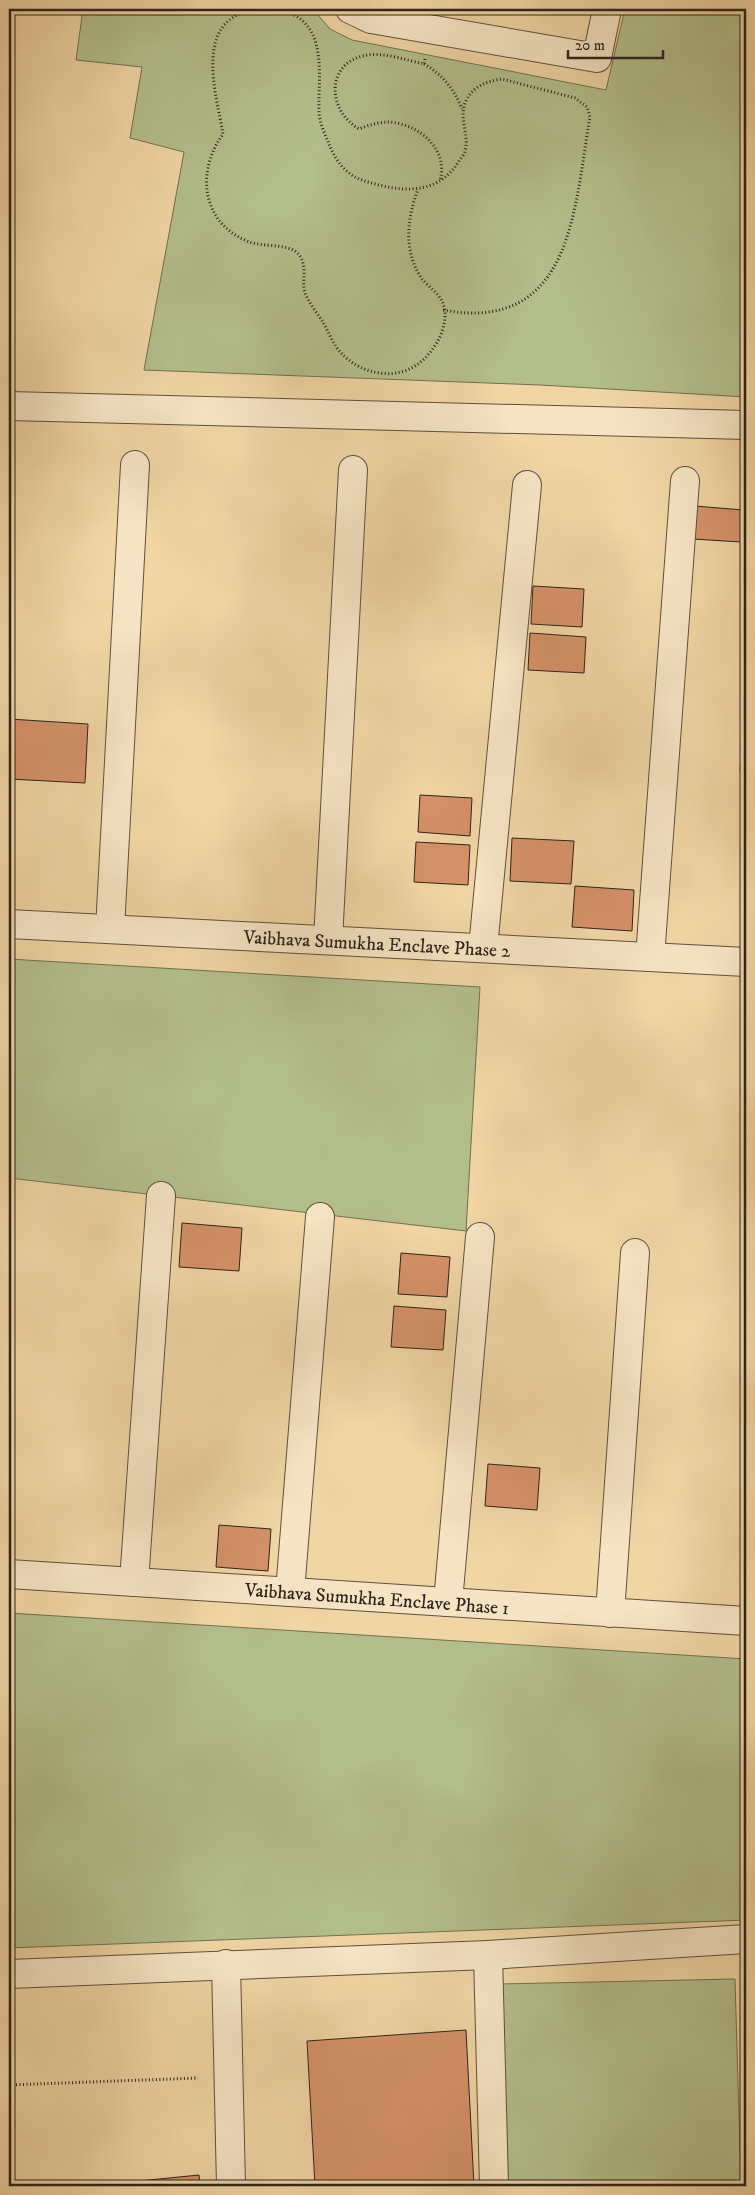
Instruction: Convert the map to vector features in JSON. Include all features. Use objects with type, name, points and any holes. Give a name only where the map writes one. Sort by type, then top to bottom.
[{"type":"street","points":[[350,9],[371,19],[597,58],[607,9]]},
{"type":"street","points":[[9,406],[746,425]]},
{"type":"street","points":[[110,929],[135,464]]},
{"type":"street","points":[[328,940],[353,470]]},
{"type":"street","points":[[650,957],[685,481]]},
{"type":"street","points":[[483,948],[527,485]]},
{"type":"street","name":"Vaibhava Sumukha Enclave Phase 2","points":[[9,924],[746,962]]},
{"type":"street","points":[[134,1582],[161,1196]]},
{"type":"street","points":[[290,1592],[320,1217]]},
{"type":"street","points":[[448,1602],[480,1236]]},
{"type":"street","points":[[610,1613],[635,1253]]},
{"type":"street","name":"Vaibhava Sumukha Enclave Phase 1","points":[[9,1574],[746,1622]]},
{"type":"street","points":[[9,1974],[488,1955],[746,1939]]},
{"type":"street","points":[[488,1955],[494,2186]]},
{"type":"street","points":[[226,1964],[231,2186]]},
{"type":"path","points":[[256,9],[241,14],[230,21],[215,42],[212,55],[212,68],[223,134],[208,159],[205,173],[205,185],[212,209],[233,233],[246,241],[292,250],[300,255],[306,277],[305,292],[338,350],[361,368],[374,373],[389,374],[404,371],[417,365],[437,344],[442,330],[442,301],[419,275],[408,241],[408,224],[418,188]]},
{"type":"path","points":[[274,9],[292,15],[303,23],[318,45],[320,58],[319,113],[336,159],[347,171],[367,183],[394,189],[418,188],[440,181],[453,171],[466,151],[462,109],[455,92],[444,79],[424,64],[374,54],[362,56],[344,68],[338,77],[335,88],[336,101],[340,112],[348,122],[359,129],[374,123],[389,122],[405,125],[428,138],[440,155],[443,172],[440,181]]},
{"type":"path","points":[[424,64],[430,28]]},
{"type":"path","points":[[443,310],[473,314],[502,310],[529,298],[545,281],[558,262],[567,241],[590,117],[587,107],[575,98],[502,79],[484,84],[475,89],[462,109]]},
{"type":"path","points":[[9,2015],[10,2085],[14,2129]]},
{"type":"path","points":[[10,2085],[228,2077]]},
{"type":"green space","points":[[83,9],[313,9],[330,29],[352,40],[606,90],[625,9],[746,9],[746,397],[540,385],[144,370],[184,152],[130,138],[142,67],[76,60]]},
{"type":"green space","points":[[9,959],[480,987],[466,1231],[9,1178]]},
{"type":"green space","points":[[9,1613],[746,1659],[746,1920],[9,1948]]},
{"type":"green space","points":[[735,1979],[741,2186],[504,2186],[499,1984]]},
{"type":"building","points":[[695,506],[743,510],[741,542],[693,539]]},
{"type":"building","points":[[533,586],[584,589],[582,627],[531,624]]},
{"type":"building","points":[[530,633],[586,637],[584,673],[528,670]]},
{"type":"building","points":[[746,680],[746,718],[744,718]]},
{"type":"building","points":[[9,719],[88,724],[85,783],[9,779]]},
{"type":"building","points":[[743,732],[746,732],[746,771],[740,771]]},
{"type":"building","points":[[420,795],[472,798],[470,836],[418,832]]},
{"type":"building","points":[[512,838],[574,841],[571,884],[510,881]]},
{"type":"building","points":[[416,842],[470,845],[468,885],[414,882]]},
{"type":"building","points":[[575,886],[634,890],[632,931],[572,927]]},
{"type":"building","points":[[182,1223],[242,1228],[239,1271],[179,1267]]},
{"type":"building","points":[[401,1253],[450,1257],[447,1297],[398,1294]]},
{"type":"building","points":[[394,1306],[446,1310],[443,1350],[391,1347]]},
{"type":"building","points":[[488,1464],[540,1468],[537,1510],[485,1506]]},
{"type":"building","points":[[219,1525],[271,1529],[268,1571],[216,1567]]},
{"type":"building","points":[[466,2030],[474,2186],[315,2186],[307,2041]]},
{"type":"building","points":[[199,2175],[200,2186],[89,2186]]},
{"type":"building","points":[[70,2182],[73,2186],[9,2186]]}]
